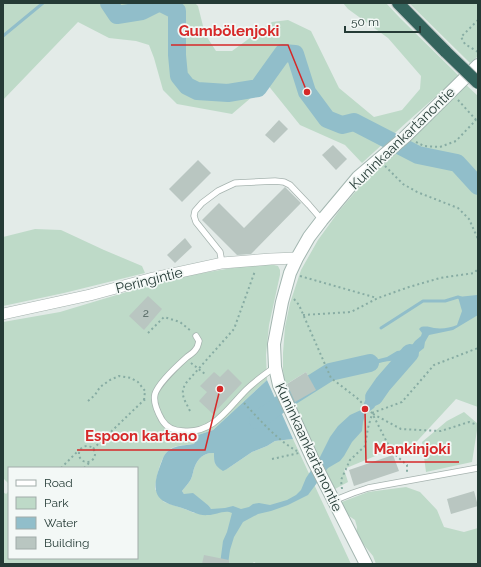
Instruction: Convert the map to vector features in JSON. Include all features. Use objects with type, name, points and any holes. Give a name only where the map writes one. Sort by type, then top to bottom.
[{"type":"highway","points":[[398,3],[478,83]]},
{"type":"street","name":"Kuninkaankartanontie","points":[[366,564],[307,454],[279,385],[275,367],[274,344],[285,288],[297,258],[309,237],[358,177],[406,137],[478,65]]},
{"type":"street","name":"Peringintie","points":[[3,314],[90,295],[153,278],[222,263],[297,258]]},
{"type":"lane","points":[[222,263],[220,252],[196,222],[194,216],[195,211],[202,203],[218,191],[235,183],[284,182],[290,185],[322,220]]},
{"type":"lane","points":[[196,336],[199,341],[197,349],[186,358],[158,388],[154,399],[156,408],[162,420],[168,427],[176,431],[190,432],[202,430],[212,424],[228,410],[246,390],[264,374],[275,367]]},
{"type":"lane","points":[[333,501],[368,488],[478,468]]},
{"type":"path","points":[[478,20],[461,37],[465,44],[478,52]]},
{"type":"path","points":[[406,137],[424,146],[440,148],[456,141],[477,121],[450,92]]},
{"type":"path","points":[[379,160],[403,184],[417,192],[458,208],[469,219],[478,239]]},
{"type":"path","points":[[190,410],[182,393],[183,388],[234,329],[254,273],[257,260]]},
{"type":"path","points":[[304,315],[351,312],[378,298],[409,287],[440,278],[474,273],[478,269]]},
{"type":"path","points":[[290,273],[378,298]]},
{"type":"path","points":[[285,288],[299,305],[331,378],[357,398],[372,413],[401,429],[442,431],[469,422],[478,425]]},
{"type":"path","points":[[148,333],[164,317],[180,322],[196,336]]},
{"type":"path","points":[[372,413],[402,402],[434,365],[478,348]]},
{"type":"path","points":[[186,358],[205,374]]},
{"type":"path","points":[[88,401],[100,388],[110,380],[119,376],[131,378],[138,382],[145,391]]},
{"type":"path","points":[[92,449],[144,400],[155,396]]},
{"type":"path","points":[[247,406],[290,448],[307,454]]},
{"type":"path","points":[[341,480],[350,460],[365,446],[372,413]]},
{"type":"path","points":[[372,413],[392,452],[407,465],[407,481]]},
{"type":"path","points":[[61,467],[81,448],[86,446],[92,449],[95,455],[85,467]]},
{"type":"path","points":[[81,448],[79,458],[83,462],[91,461]]},
{"type":"path","points":[[272,459],[307,454]]},
{"type":"green space","points":[[3,3],[195,3],[198,6],[205,34],[216,51],[232,51],[272,22],[288,20],[311,31],[339,88],[374,117],[402,110],[420,89],[421,76],[388,38],[348,9],[343,3],[386,3],[459,76],[362,163],[345,145],[300,125],[267,84],[232,114],[177,104],[163,90],[149,45],[136,41],[109,38],[78,22],[3,100]]},
{"type":"green space","points":[[409,3],[478,3],[478,56],[470,63]]},
{"type":"green space","points":[[464,83],[478,96],[478,407],[456,399],[407,452],[392,449],[344,469],[348,482],[335,489],[295,413],[295,402],[316,390],[306,372],[285,385],[283,353],[285,327],[290,303],[301,270],[318,240],[339,211],[368,177],[427,124]]},
{"type":"green space","points":[[35,229],[61,230],[142,266],[145,273],[3,306],[3,237]]},
{"type":"green space","points":[[274,265],[278,266],[280,270],[269,325],[266,355],[267,380],[213,430],[198,435],[194,444],[177,446],[168,450],[160,466],[155,489],[164,502],[194,513],[212,512],[209,506],[184,494],[182,491],[191,479],[196,463],[200,458],[208,453],[214,453],[215,464],[227,469],[252,452],[275,441],[293,439],[351,564],[257,564],[254,562],[252,564],[3,564],[3,492],[6,494],[8,492],[8,559],[138,559],[138,467],[8,467],[8,483],[3,478],[3,322],[60,312],[173,278],[238,267]]},
{"type":"green space","points":[[464,412],[478,424],[472,462],[426,472],[422,442],[447,421]]},
{"type":"green space","points":[[406,487],[420,492],[437,510],[444,527],[464,532],[478,528],[478,564],[376,564],[373,556],[356,535],[357,527],[355,520],[343,512],[339,503],[368,492]]},
{"type":"water","points":[[477,295],[478,315],[453,330],[429,335],[425,342],[424,348],[408,361],[395,380],[382,394],[374,408],[365,415],[362,431],[352,442],[344,456],[340,461],[328,468],[308,495],[288,505],[258,514],[243,522],[234,537],[228,564],[220,564],[223,541],[232,513],[223,512],[211,515],[201,515],[169,504],[160,498],[157,493],[156,482],[163,458],[166,454],[172,448],[194,444],[198,435],[213,430],[267,380],[293,439],[275,441],[252,452],[223,471],[215,464],[214,453],[202,456],[194,468],[191,479],[182,491],[184,494],[193,493],[211,509],[233,506],[241,509],[259,503],[270,505],[287,500],[296,495],[301,490],[306,478],[338,426],[350,415],[361,410],[368,393],[374,384],[383,379],[390,378],[393,374],[396,361],[388,361],[371,365],[335,377],[334,375],[355,365],[387,357],[397,351],[410,348],[421,336],[422,333],[419,329],[421,327],[443,328],[457,325],[462,311],[458,297]]},
{"type":"building","points":[[279,120],[288,129],[274,143],[265,135]]},
{"type":"building","points":[[333,145],[347,159],[336,170],[322,155]]},
{"type":"building","points":[[198,160],[211,173],[182,202],[169,189]]},
{"type":"building","points":[[285,187],[301,203],[251,254],[237,255],[202,220],[219,203],[244,228]]},
{"type":"building","points":[[185,238],[192,247],[175,263],[167,255]]},
{"type":"building","points":[[148,296],[162,309],[144,330],[129,316]]},
{"type":"building","points":[[228,369],[242,383],[213,414],[199,401],[207,392],[200,386],[214,372],[220,377]]},
{"type":"building","points":[[306,372],[316,390],[295,402],[287,384]]},
{"type":"building","points":[[393,455],[399,471],[354,486],[349,470]]},
{"type":"building","points":[[474,491],[478,506],[451,514],[447,499]]},
{"type":"building","points":[[204,555],[229,560],[229,564],[202,564]]},
{"type":"waterway","points":[[3,36],[43,3]]},
{"type":"waterway","points":[[109,3],[117,15],[142,11],[158,3]]},
{"type":"waterway","points":[[161,3],[177,11],[177,55],[179,76],[187,86],[197,91],[228,93],[258,88],[283,53],[295,54],[307,92],[327,119],[342,125],[354,122],[418,155],[457,163],[478,186]]},
{"type":"waterway","points":[[381,328],[423,301],[445,301],[458,297],[461,298]]},
{"type":"waterway","points":[[374,397],[383,384],[410,353]]},
{"type":"waterway","points":[[258,420],[330,372],[370,363]]},
{"type":"place","name":"Gumbölenjoki","points":[[307,92]]},
{"type":"place","name":"Espoon kartano","points":[[220,389]]},
{"type":"place","name":"Mankinjoki","points":[[365,409]]}]
